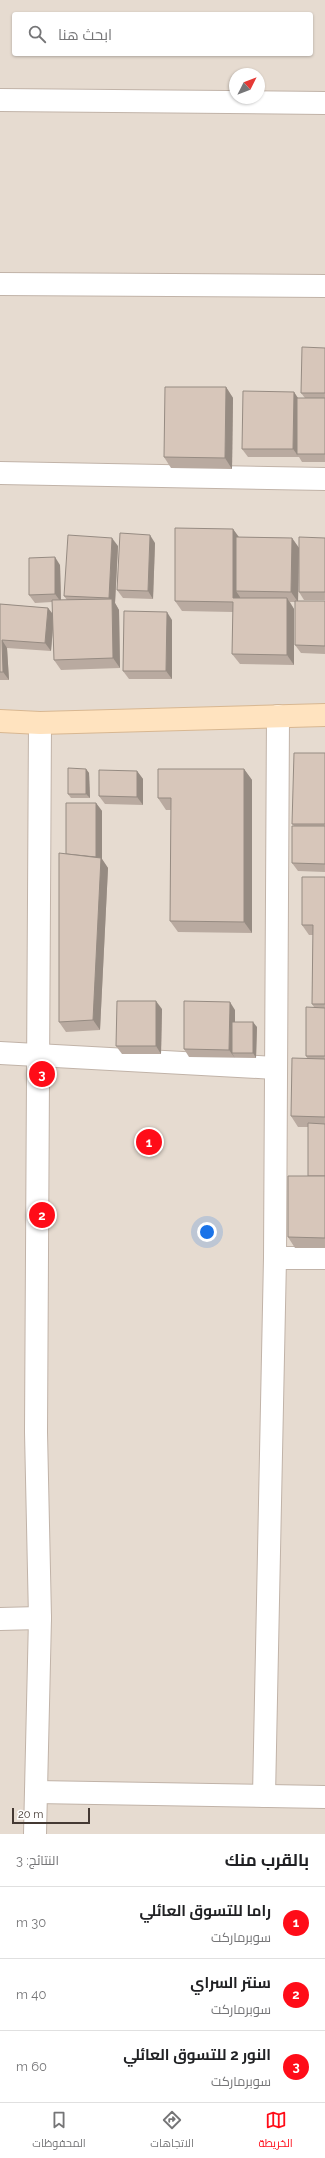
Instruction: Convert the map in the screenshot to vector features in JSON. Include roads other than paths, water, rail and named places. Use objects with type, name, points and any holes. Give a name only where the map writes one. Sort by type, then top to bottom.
[{"type":"street","points":[[0,100],[325,103]]},
{"type":"street","points":[[0,284],[325,286]]},
{"type":"street","points":[[0,473],[325,479]]},
{"type":"street","points":[[0,721],[40,723],[325,715]]},
{"type":"street","points":[[264,1796],[275,1258],[278,716]]},
{"type":"street","points":[[35,1834],[40,1618],[36,1432],[40,723]]},
{"type":"street","points":[[0,1053],[275,1068]]},
{"type":"street","points":[[275,1258],[325,1258]]},
{"type":"street","points":[[0,1619],[40,1618]]},
{"type":"street","points":[[36,1792],[325,1797]]},
{"type":"place","name":"النور 2 للتسوق العائلي","points":[[42,1074]]},
{"type":"place","name":"راما للتسوق العائلي","points":[[149,1142]]},
{"type":"place","name":"سنتر السراي","points":[[42,1215]]}]
